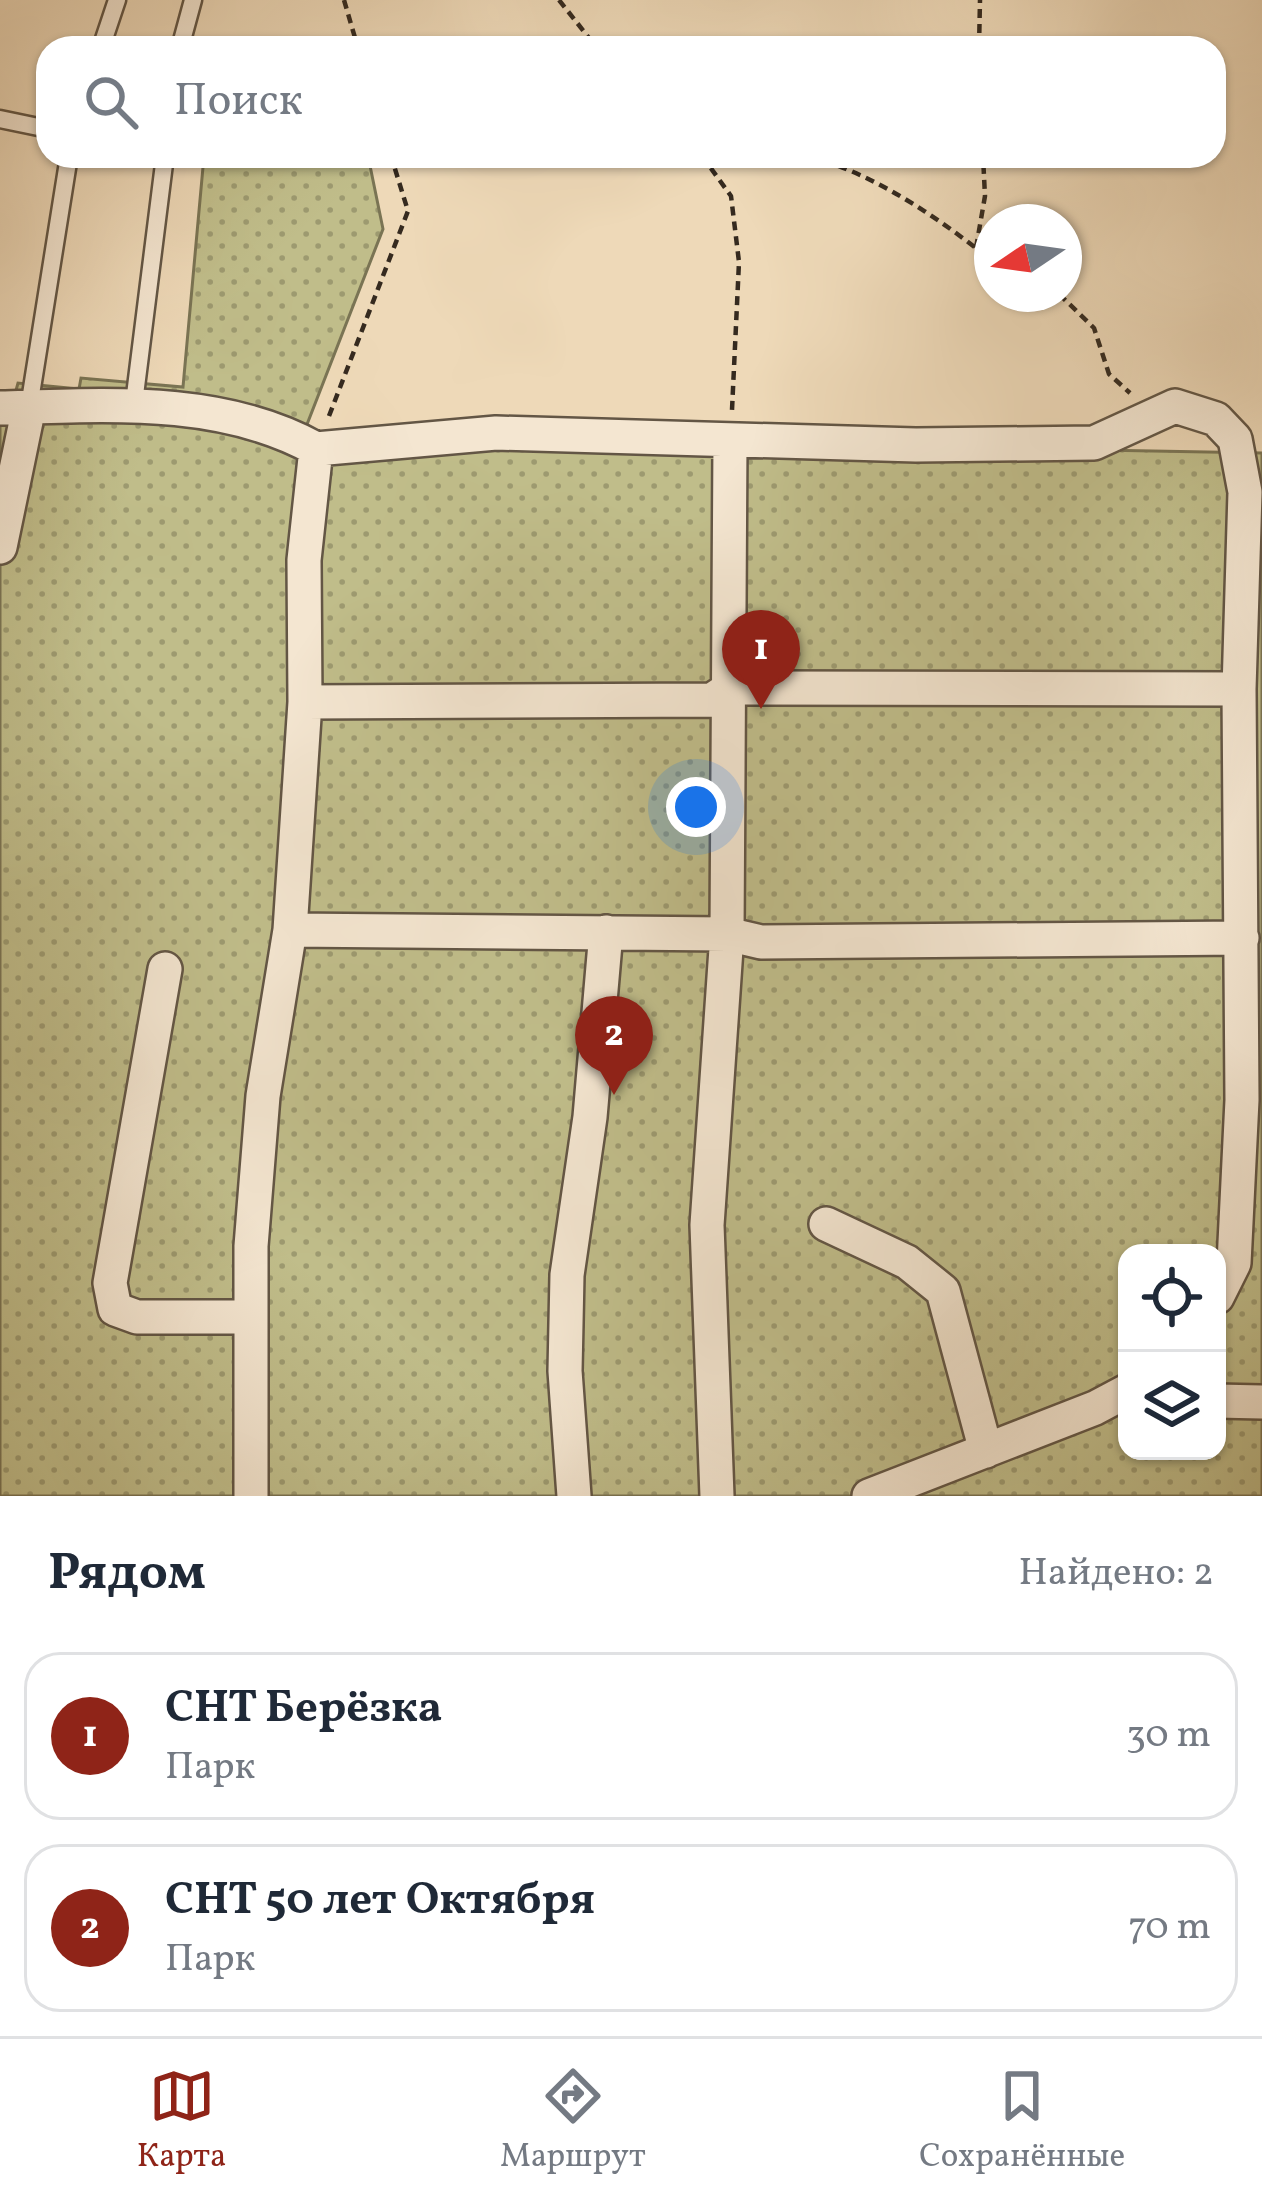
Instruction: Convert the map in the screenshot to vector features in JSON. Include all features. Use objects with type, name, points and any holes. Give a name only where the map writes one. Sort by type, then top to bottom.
[{"type":"street","points":[[0,547],[15,407],[134,403],[276,427],[316,449],[496,433],[730,441],[1094,443],[1126,433],[1154,413],[1175,406],[1216,419],[1235,439],[1245,492],[1251,647],[1239,689],[1248,916],[1234,1263],[1226,1279]]},
{"type":"street","points":[[718,1496],[707,1226],[727,934],[730,441]]},
{"type":"street","points":[[251,1496],[247,1317],[263,1096],[290,930],[304,702],[304,560],[316,449]]},
{"type":"street","points":[[304,702],[712,700],[730,688],[1239,689]]},
{"type":"street","points":[[290,930],[727,934],[761,942],[1248,916]]},
{"type":"street","points":[[574,1496],[565,1371],[567,1275],[590,1117],[606,932]]},
{"type":"street","points":[[165,969],[110,1282],[116,1309],[137,1317],[247,1317]]},
{"type":"street","points":[[826,1224],[907,1262],[943,1292],[986,1450]]},
{"type":"street","points":[[869,1496],[1118,1399]]},
{"type":"street","points":[[1226,1401],[1262,1402]]},
{"type":"lane","points":[[105,36],[117,0]]},
{"type":"lane","points":[[183,36],[193,0]]},
{"type":"lane","points":[[0,119],[36,126]]},
{"type":"lane","points":[[15,407],[66,168]]},
{"type":"lane","points":[[134,403],[163,168]]},
{"type":"path","points":[[344,0],[354,36]]},
{"type":"path","points":[[559,0],[588,36]]},
{"type":"path","points":[[979,36],[980,0]]},
{"type":"path","points":[[316,449],[408,211],[395,168]]},
{"type":"path","points":[[711,168],[731,196],[739,262],[730,441]]},
{"type":"path","points":[[847,168],[940,219],[974,246]]},
{"type":"path","points":[[984,168],[984,204]]},
{"type":"path","points":[[1077,312],[1094,328],[1109,374],[1154,413]]},
{"type":"shaded area","points":[[203,168],[370,168],[383,229],[299,445],[494,439],[1262,453],[1262,1496],[0,1496],[0,393],[15,394],[18,383],[79,389],[81,378],[183,387]]},
{"type":"place","name":"СНТ Берёзка","points":[[761,709]]},
{"type":"place","name":"СНТ 50 лет Октября","points":[[614,1095]]}]
